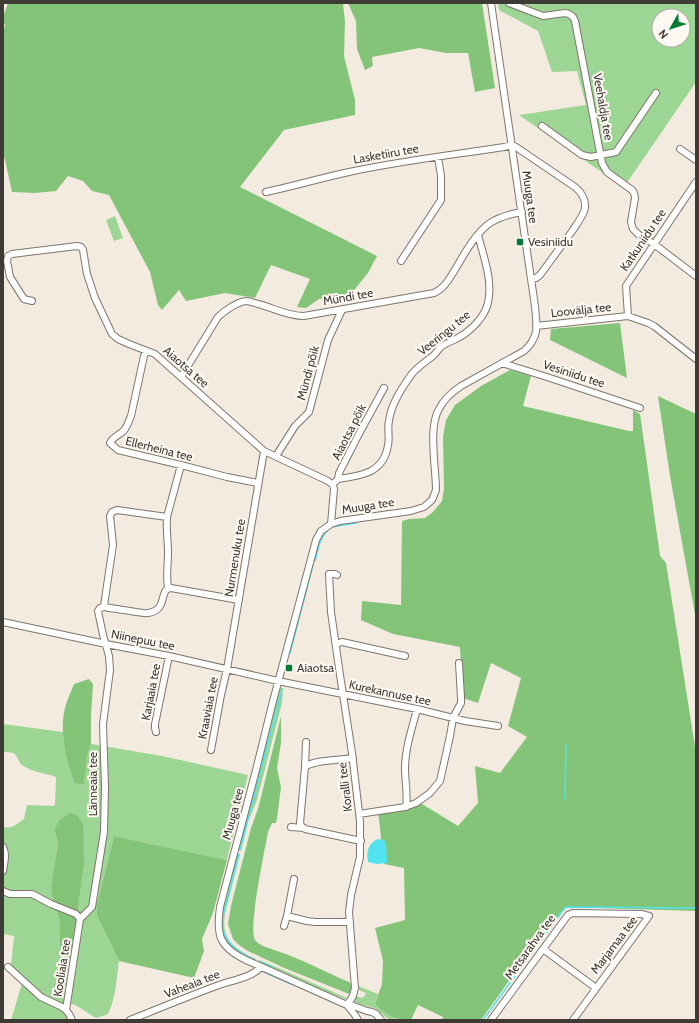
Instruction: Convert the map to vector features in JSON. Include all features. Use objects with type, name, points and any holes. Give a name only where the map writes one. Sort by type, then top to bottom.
[{"type":"street","name":"Muuga tee","points":[[380,1019],[372,1012],[347,1005],[240,957],[229,950],[221,940],[218,920],[220,907],[278,681],[316,540],[321,531],[331,524],[340,521],[411,511],[424,507],[429,503],[432,500],[436,490],[434,424],[438,410],[445,400],[461,386],[518,354],[529,346],[532,343],[536,333],[531,279],[522,212],[491,3]]},
{"type":"street","name":"Veehaldja tee","points":[[509,3],[543,16],[565,13],[573,17],[604,169],[632,190],[635,198],[631,222],[632,229],[654,244]]},
{"type":"street","points":[[542,126],[582,154],[591,157],[616,152],[656,93]]},
{"type":"street","name":"Lasketiiru tee","points":[[266,192],[349,172],[512,145]]},
{"type":"street","points":[[512,145],[575,187],[580,191],[585,202],[585,208],[582,216],[568,236],[540,275],[531,279]]},
{"type":"street","points":[[680,149],[696,160]]},
{"type":"street","points":[[401,261],[441,200],[438,157]]},
{"type":"street","name":"Katkuniidu tee","points":[[628,316],[626,286],[696,182]]},
{"type":"street","name":"Mündi tee","points":[[181,377],[218,317],[224,310],[247,301],[287,314],[304,316],[428,295],[441,289],[478,235],[486,226],[509,214],[522,212]]},
{"type":"street","name":"Veeringu tee","points":[[338,479],[351,478],[364,474],[372,471],[380,465],[389,444],[388,421],[394,403],[412,373],[435,354],[442,346],[462,336],[474,326],[485,311],[490,294],[489,277],[478,235]]},
{"type":"street","points":[[654,244],[696,276]]},
{"type":"street","name":"Aiaotsa tee","points":[[32,301],[24,299],[10,277],[7,261],[8,256],[12,254],[77,246],[81,247],[83,250],[87,274],[95,298],[112,334],[118,339],[155,354],[264,451],[328,481],[333,485]]},
{"type":"street","name":"Mündi põik","points":[[276,456],[295,426],[309,412],[328,340],[342,310]]},
{"type":"street","points":[[628,316],[654,326],[696,359]]},
{"type":"street","name":"Loovälja tee","points":[[536,326],[628,316]]},
{"type":"street","name":"Ellerheina tee","points":[[146,351],[128,423],[125,429],[112,438],[110,442],[118,450],[227,477],[258,483]]},
{"type":"street","name":"Vesiniidu tee","points":[[502,363],[640,408]]},
{"type":"street","name":"Aiaotsa põik","points":[[333,485],[338,479],[339,473],[384,388]]},
{"type":"street","name":"Nurmenuku tee","points":[[227,669],[264,451]]},
{"type":"street","points":[[167,517],[117,510],[112,512],[110,516],[113,545],[104,607],[148,613],[158,609],[162,605],[164,594],[168,588],[166,524],[181,465]]},
{"type":"street","points":[[331,524],[334,489],[333,485]]},
{"type":"street","name":"Koralli tee","points":[[337,575],[329,574],[331,612],[353,758],[360,814],[361,841],[360,857],[350,900],[349,912],[356,988],[347,1005]]},
{"type":"street","points":[[168,588],[239,600]]},
{"type":"street","name":"Länneaia tee","points":[[80,919],[92,907],[104,832],[105,787],[103,724],[110,670],[109,656],[102,635],[98,611],[100,608],[104,607]]},
{"type":"street","name":"Niinepuu tee","points":[[3,622],[169,656],[278,681]]},
{"type":"street","points":[[336,644],[342,642],[405,656]]},
{"type":"street","name":"Karjaaia tee","points":[[156,732],[155,724],[169,656]]},
{"type":"street","points":[[360,814],[406,807],[416,803],[430,793],[440,781],[453,718],[461,703],[459,663]]},
{"type":"street","name":"Kraaviaia tee","points":[[211,750],[227,669]]},
{"type":"street","name":"Kurekannuse tee","points":[[278,681],[498,726]]},
{"type":"street","points":[[406,807],[405,758],[407,744],[417,710]]},
{"type":"street","points":[[304,828],[300,823],[306,742]]},
{"type":"street","points":[[305,767],[310,764],[320,762],[353,758]]},
{"type":"street","points":[[291,828],[304,828],[361,841]]},
{"type":"street","points":[[3,847],[6,855],[3,871]]},
{"type":"street","points":[[284,926],[294,879]]},
{"type":"street","points":[[3,891],[10,894],[32,894],[51,904],[76,914],[80,919]]},
{"type":"street","name":"Metsarahva tee","points":[[491,1020],[570,914],[641,914],[649,916]]},
{"type":"street","points":[[287,916],[315,922],[350,922]]},
{"type":"street","name":"Marjamaa tee","points":[[573,1020],[649,916]]},
{"type":"street","name":"Kooliaia tee","points":[[72,1020],[66,1010],[80,919]]},
{"type":"street","name":"Marjamaa tee","points":[[543,949],[596,988]]},
{"type":"street","points":[[8,967],[41,997],[66,1010]]},
{"type":"street","name":"Vaheaia tee","points":[[130,1020],[220,984],[251,974],[261,967]]},
{"type":"street","name":"Muuga tee","points":[[347,1005],[358,1020]]},
{"type":"street","points":[[358,1020],[363,1013],[367,1011]]},
{"type":"green space","points":[[8,3],[343,3],[345,22],[344,56],[355,100],[355,115],[284,130],[240,187],[377,256],[368,273],[350,295],[319,299],[306,308],[297,307],[310,279],[271,265],[255,298],[225,293],[186,301],[179,290],[162,310],[158,305],[150,272],[109,195],[92,191],[83,181],[68,176],[56,191],[35,193],[12,192],[3,151],[3,35],[5,24],[3,23],[3,14]]},
{"type":"green space","points":[[348,3],[482,3],[495,88],[475,92],[468,53],[446,53],[419,48],[372,57],[373,66],[365,70],[357,49],[356,21]]},
{"type":"green space","points":[[498,3],[696,3],[696,82],[624,187],[519,115],[586,105],[577,71],[552,72],[538,31],[499,10]]},
{"type":"green space","points":[[115,216],[123,238],[114,241],[106,220]]},
{"type":"green space","points":[[620,323],[627,378],[550,340],[551,329]]},
{"type":"green space","points":[[510,370],[531,376],[523,406],[629,431],[633,431],[633,410],[640,414],[660,556],[666,563],[696,753],[696,911],[565,907],[481,1020],[442,1020],[443,1017],[418,1005],[411,1020],[400,1019],[387,1014],[375,1004],[382,984],[383,961],[375,928],[405,920],[404,868],[384,864],[378,811],[422,804],[458,826],[478,803],[475,766],[500,773],[527,737],[508,726],[521,678],[491,663],[478,703],[463,698],[460,647],[393,634],[361,620],[362,601],[401,605],[402,521],[425,518],[433,512],[442,501],[444,489],[443,437],[446,420],[455,405],[481,386]]},
{"type":"green space","points":[[658,396],[696,414],[696,620],[670,476]]},
{"type":"green space","points":[[89,679],[93,684],[91,744],[88,753],[84,784],[79,784],[75,783],[66,756],[63,736],[63,717],[74,684]]},
{"type":"green space","points":[[279,688],[283,688],[282,703],[257,800],[248,822],[241,851],[238,850]]},
{"type":"green space","points":[[281,716],[281,743],[277,768],[281,787],[277,818],[276,823],[272,823],[268,832],[255,905],[253,932],[255,940],[262,945],[349,982],[353,986],[353,990],[349,994],[282,967],[248,951],[233,939],[228,924],[231,906],[251,828],[258,809]]},
{"type":"green space","points":[[3,724],[63,732],[64,743],[79,784],[84,784],[88,753],[91,744],[162,756],[248,775],[227,860],[114,836],[97,904],[97,916],[119,961],[112,1004],[108,1014],[103,1016],[96,1018],[72,1004],[69,1005],[69,1020],[11,1020],[24,977],[11,965],[14,936],[3,934],[3,827],[12,827],[24,819],[27,805],[55,805],[56,777],[30,769],[21,764],[15,754],[11,752],[3,752]],"holes":[[[58,843],[84,865],[73,946],[60,938],[60,921],[52,895],[51,886]]]},
{"type":"green space","points":[[70,813],[77,815],[83,824],[84,865],[73,946],[70,949],[63,948],[60,945],[60,921],[52,895],[51,886],[58,843],[55,830],[58,822]]},
{"type":"green space","points":[[114,836],[227,860],[213,913],[202,939],[204,951],[194,978],[119,961],[97,916],[97,904]]},
{"type":"green space","points":[[236,854],[240,854],[225,913],[225,930],[230,942],[241,951],[256,959],[255,961],[235,951],[228,944],[222,934],[221,922],[223,906]]},
{"type":"green space","points":[[259,960],[347,998],[345,999],[292,978],[258,962]]},
{"type":"green space","points":[[358,986],[378,994],[375,1004],[389,1015],[400,1020],[388,1019],[374,1008],[355,1002],[356,996],[363,998],[366,993],[359,990]]},
{"type":"water","points":[[378,839],[386,842],[387,863],[377,864],[368,862],[368,848]]},
{"type":"waterway","points":[[332,527],[356,523]]},
{"type":"waterway","points":[[315,561],[321,540],[328,530]]},
{"type":"waterway","points":[[290,653],[313,565]]},
{"type":"waterway","points":[[240,850],[282,690]]},
{"type":"waterway","points":[[565,799],[566,745]]},
{"type":"waterway","points":[[239,855],[223,916],[223,929],[232,946],[255,960]]},
{"type":"waterway","points":[[483,1020],[566,907],[696,908]]},
{"type":"waterway","points":[[260,962],[272,967]]},
{"type":"waterway","points":[[262,971],[291,984]]},
{"type":"place","name":"Vesiniidu","points":[[520,242]]},
{"type":"place","name":"Aiaotsa","points":[[289,668]]}]
